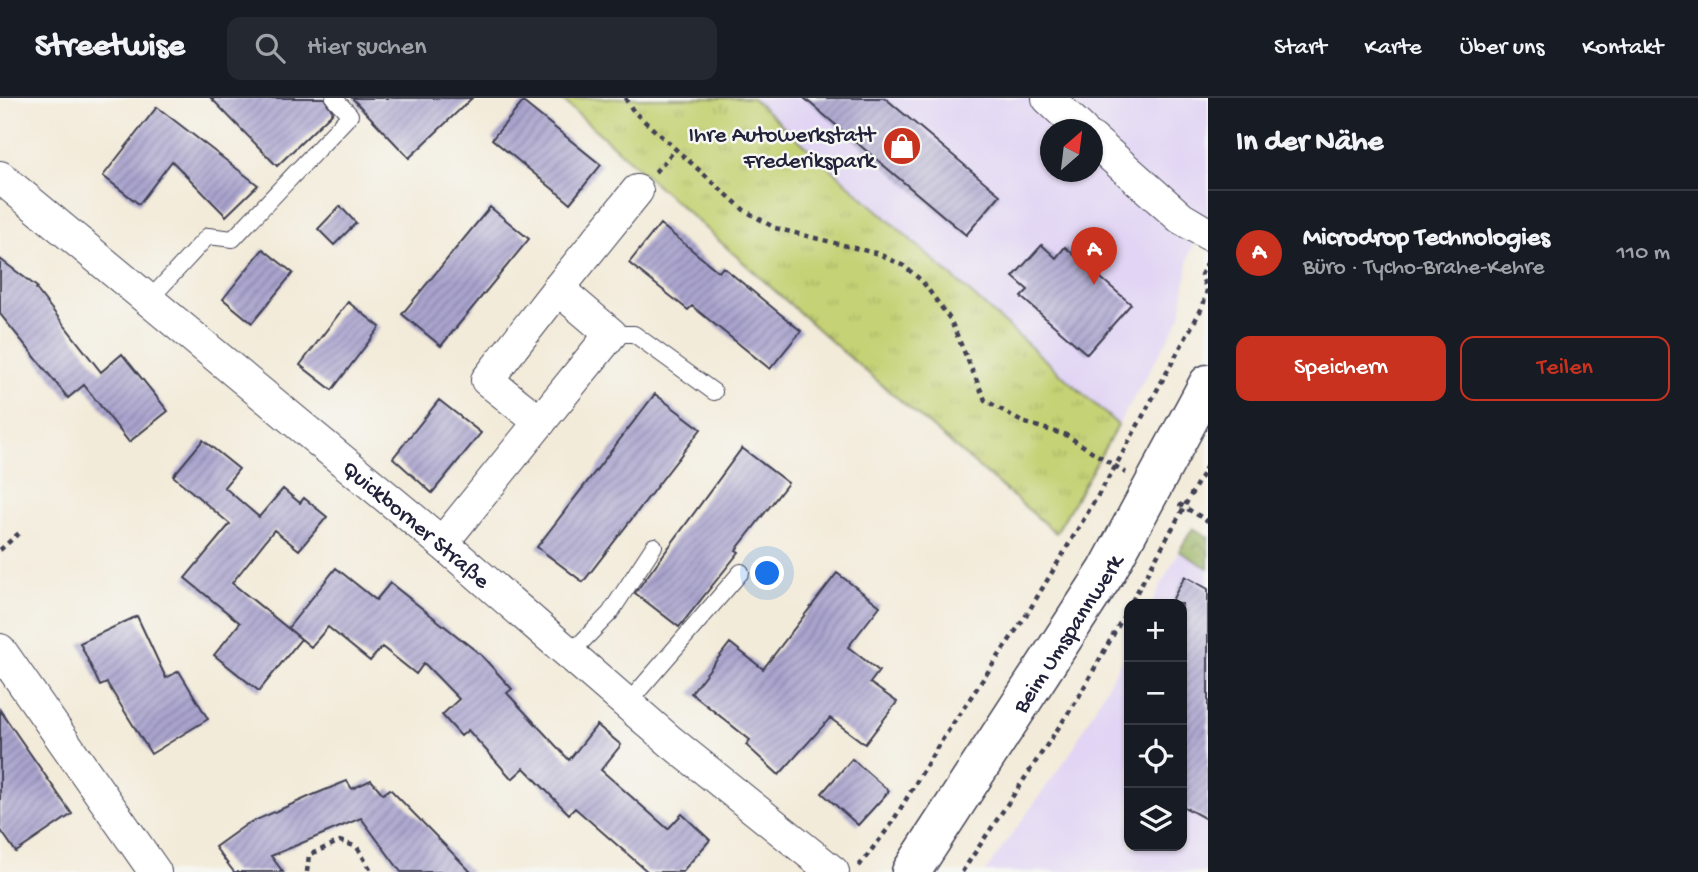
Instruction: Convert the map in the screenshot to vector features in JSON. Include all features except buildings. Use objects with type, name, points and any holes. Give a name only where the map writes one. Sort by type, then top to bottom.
[{"type":"street","points":[[1048,98],[1070,119]]},
{"type":"street","points":[[1103,148],[1181,218],[1208,234]]},
{"type":"street","name":"Quickborner Straße","points":[[0,177],[442,543],[627,704],[833,872]]},
{"type":"street","points":[[541,422],[487,380],[636,191]]},
{"type":"street","points":[[442,543],[611,334],[558,289]]},
{"type":"street","name":"Beim Umspannwerk","points":[[911,872],[1100,582],[1208,384]]},
{"type":"street","points":[[0,650],[155,872]]},
{"type":"lane","points":[[149,300],[208,236],[233,240],[350,115],[334,98]]},
{"type":"lane","points":[[611,334],[634,334],[714,392]]},
{"type":"lane","points":[[570,654],[610,613],[654,546]]},
{"type":"lane","points":[[627,704],[741,572]]},
{"type":"path","points":[[625,98],[634,112],[744,210],[775,228],[879,254],[904,266],[922,281],[950,319],[985,400],[1022,422],[1066,435],[1208,522]]},
{"type":"path","points":[[854,872],[915,789],[938,746],[1027,614],[1115,467],[1203,306],[1207,291],[1202,275],[1208,260]]},
{"type":"path","points":[[962,872],[1077,700],[1208,464]]},
{"type":"path","points":[[0,550],[19,533]]},
{"type":"path","points":[[307,872],[309,855],[340,841],[357,847],[372,872]]},
{"type":"shaded area","points":[[752,98],[1208,98],[1208,215],[1189,256],[1181,316],[1118,425]]},
{"type":"shaded area","points":[[1179,551],[1208,568],[1208,872],[985,872],[1071,752],[1124,655],[1124,851],[1187,851],[1187,599],[1154,599]]},
{"type":"green space","points":[[560,98],[752,98],[1118,425],[1056,533],[841,350]]},
{"type":"green space","points":[[1193,528],[1208,537],[1208,568],[1179,551]]},
{"type":"place","name":"Ihre Autowerkstatt Frederikspark","points":[[902,146]]},
{"type":"place","name":"Microdrop Technologies","points":[[1094,285]]}]
